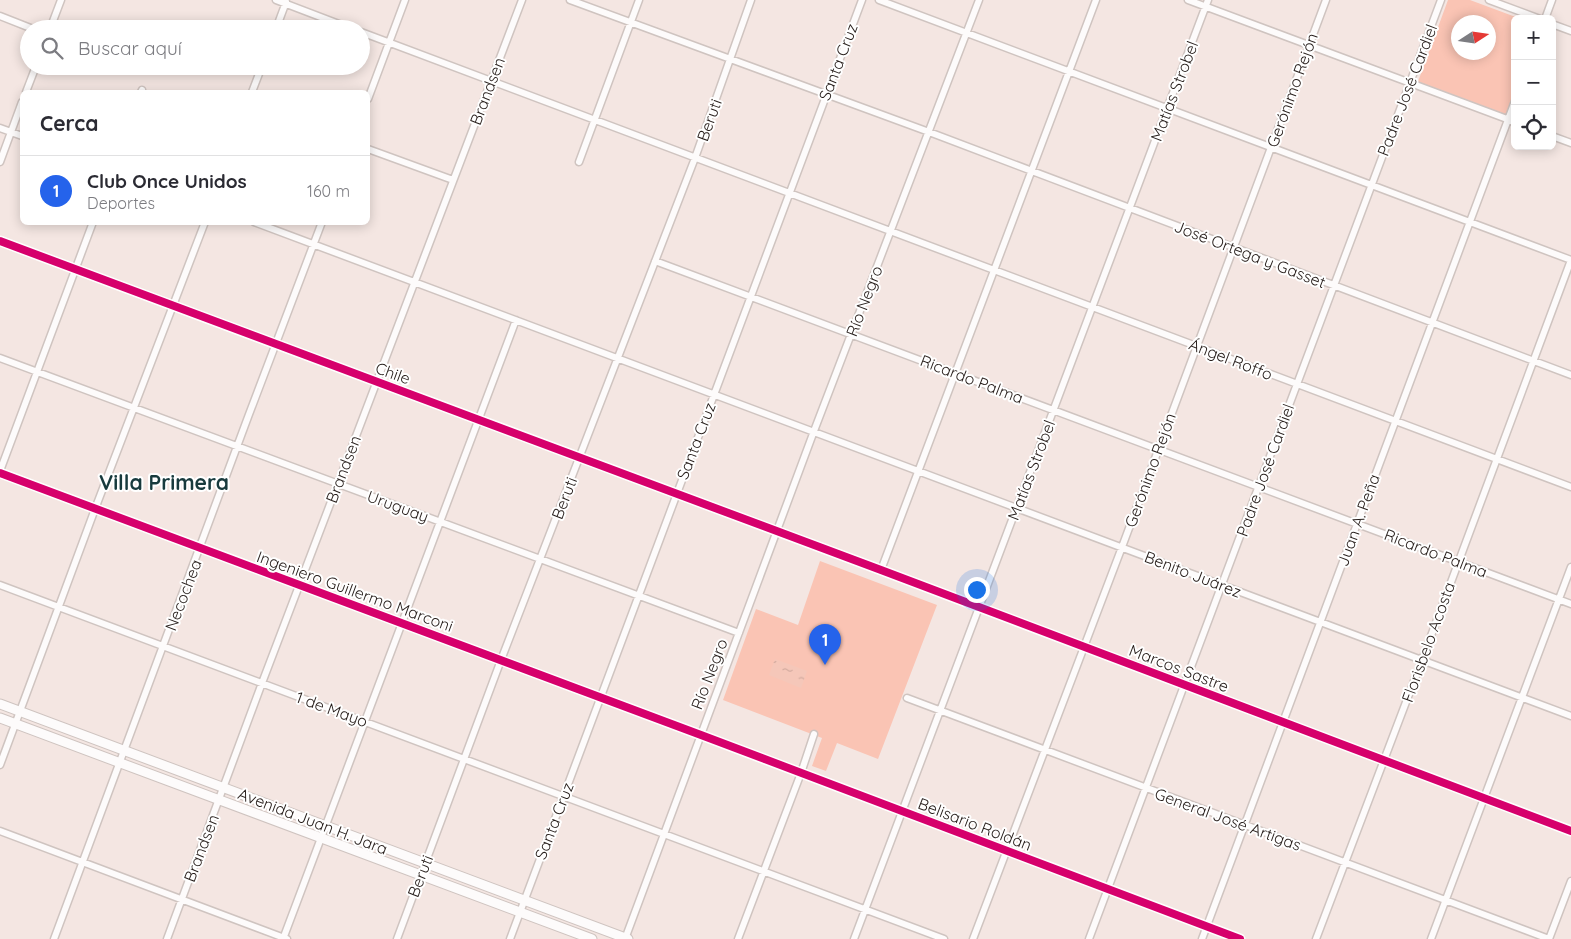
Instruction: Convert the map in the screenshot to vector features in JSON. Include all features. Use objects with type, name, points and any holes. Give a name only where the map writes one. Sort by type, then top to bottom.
[{"type":"main road","name":"Avenida Juan H. Jara","points":[[0,704],[626,939]]},
{"type":"main road","name":"Avenida Juan H. Jara","points":[[0,718],[592,939]]},
{"type":"street","points":[[53,20],[61,0]]},
{"type":"street","points":[[276,0],[286,2],[330,20]]},
{"type":"street","points":[[370,94],[405,0]]},
{"type":"street","name":"Brandsen","points":[[167,939],[299,585],[522,0]]},
{"type":"street","name":"José Ortega y Gasset","points":[[570,0],[929,132],[1571,375]]},
{"type":"street","points":[[579,162],[640,0]]},
{"type":"street","name":"Beruti","points":[[397,939],[501,660],[695,158],[751,0]]},
{"type":"street","name":"Santa Cruz","points":[[510,939],[862,0]]},
{"type":"street","points":[[879,0],[1571,260]]},
{"type":"street","name":"Río Negro","points":[[626,939],[814,432],[979,0]]},
{"type":"street","points":[[881,570],[1096,0]]},
{"type":"street","points":[[1188,0],[1207,3],[1309,45],[1511,120]]},
{"type":"street","name":"Gerónimo Rejón","points":[[973,939],[1008,851],[1044,750],[1122,547],[1326,0]]},
{"type":"street","name":"Padre José Cardiel","points":[[1088,939],[1441,0]]},
{"type":"street","points":[[1490,0],[1529,15]]},
{"type":"street","points":[[1546,15],[1552,0]]},
{"type":"street","points":[[279,20],[286,2]]},
{"type":"street","name":"Matías Strobel","points":[[854,939],[1207,3]]},
{"type":"street","points":[[0,16],[20,24]]},
{"type":"street","points":[[1556,25],[1571,31]]},
{"type":"street","name":"Ángel Roffo","points":[[370,35],[1571,487]]},
{"type":"street","points":[[27,90],[33,75]]},
{"type":"street","points":[[253,90],[259,75]]},
{"type":"street","points":[[0,162],[20,107]]},
{"type":"street","name":"Juan A. Peña","points":[[1202,939],[1395,420],[1511,120]]},
{"type":"street","points":[[0,128],[20,135]]},
{"type":"street","points":[[1556,137],[1571,142]]},
{"type":"street","points":[[370,150],[453,180]]},
{"type":"street","points":[[0,472],[92,225]]},
{"type":"street","points":[[0,765],[95,508],[204,225]]},
{"type":"street","name":"Benito Juárez","points":[[262,225],[1571,716]]},
{"type":"street","name":"Necochea","points":[[54,939],[321,225]]},
{"type":"street","name":"Chile","points":[[0,241],[777,531]]},
{"type":"street","name":"Florisbelo Acosta","points":[[1316,939],[1571,260]]},
{"type":"street","name":"Ricardo Palma","points":[[655,261],[1571,604]]},
{"type":"street","points":[[0,831],[284,938],[516,320]]},
{"type":"street","name":"Uruguay","points":[[0,358],[739,633]]},
{"type":"street","name":"Ingeniero Guillermo Marconi","points":[[0,472],[701,734]]},
{"type":"street","name":"Marcos Sastre","points":[[777,531],[1571,830]]},
{"type":"street","points":[[1431,939],[1571,566]]},
{"type":"street","name":"1 de Mayo","points":[[0,585],[944,939]]},
{"type":"street","name":"General José Artigas","points":[[907,698],[1549,939]]},
{"type":"street","name":"Belisario Roldán","points":[[701,734],[1240,939]]},
{"type":"street","points":[[738,939],[814,734]]},
{"type":"street","points":[[1549,939],[1571,881]]},
{"type":"shaded area","points":[[1448,0],[1470,0],[1511,15],[1511,104],[1505,120],[1416,87]]},
{"type":"shaded area","points":[[820,561],[937,605],[878,759],[837,743],[826,771],[812,766],[822,738],[723,700],[756,609],[798,625]]},
{"type":"water","points":[[775,659],[807,671],[801,688],[769,675]]},
{"type":"cycle path","points":[[0,241],[881,570],[1571,831]]},
{"type":"cycle path","points":[[0,473],[1240,939]]},
{"type":"place","name":"Club Once Unidos","points":[[825,665]]},
{"type":"district","name":"Villa Primera","points":[[164,482]]}]
